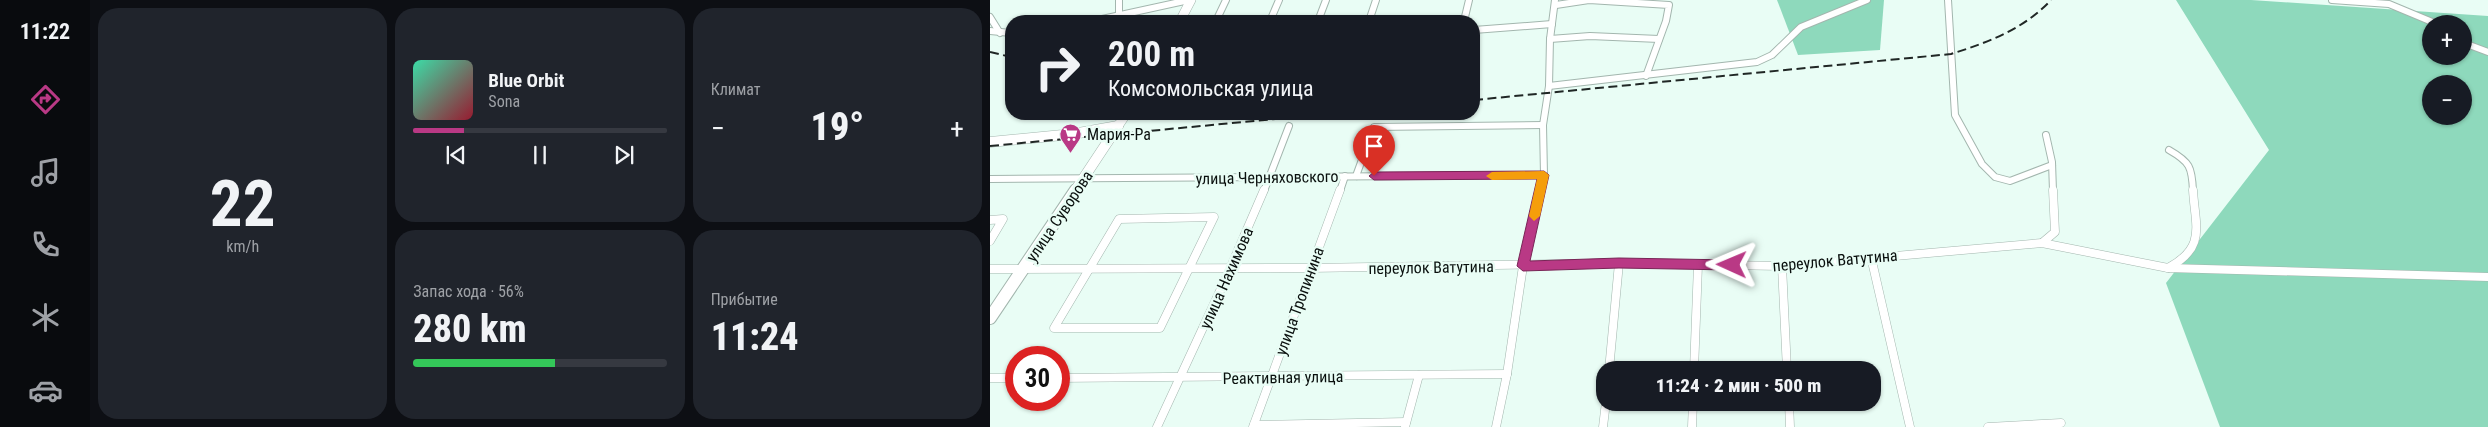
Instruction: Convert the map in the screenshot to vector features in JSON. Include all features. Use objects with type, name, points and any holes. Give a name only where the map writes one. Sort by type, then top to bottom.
[{"type":"main road","points":[[990,142],[1073,134],[1118,126]]},
{"type":"main road","name":"улица Суворова","points":[[990,318],[1118,126]]},
{"type":"street","points":[[1118,0],[1119,15],[1190,0]]},
{"type":"street","points":[[1183,15],[1190,0]]},
{"type":"street","points":[[1219,15],[1226,0]]},
{"type":"street","points":[[1273,15],[1279,0]]},
{"type":"street","points":[[1320,15],[1326,0]]},
{"type":"street","points":[[1370,15],[1376,0]]},
{"type":"street","points":[[1465,15],[1469,0]]},
{"type":"street","points":[[1496,427],[1507,374],[1523,266],[1544,175],[1543,125],[1549,86],[1550,39],[1556,2],[1589,0],[1669,5],[1666,21],[1646,76]]},
{"type":"street","points":[[1549,86],[1757,62],[1772,55],[1801,27],[1867,0]]},
{"type":"street","points":[[1948,0],[1951,75],[1955,88],[1955,115],[1982,164],[1994,177],[2010,181],[2052,165]]},
{"type":"street","points":[[2332,0],[2389,4],[2422,18]]},
{"type":"street","points":[[990,17],[1000,33]]},
{"type":"street","points":[[1480,30],[1552,24]]},
{"type":"street","points":[[990,31],[1005,33]]},
{"type":"street","points":[[1550,39],[1590,36],[1659,39]]},
{"type":"street","points":[[2472,46],[2488,52]]},
{"type":"street","name":"улица Суворова","points":[[1118,126],[1122,120]]},
{"type":"street","points":[[1356,176],[1374,127],[1543,125]]},
{"type":"street","name":"улица Нахимова","points":[[1157,427],[1232,267],[1271,177],[1289,126]]},
{"type":"street","points":[[2042,243],[2055,232],[2052,165],[2046,135]]},
{"type":"street","points":[[2168,268],[2181,261],[2191,249],[2198,234],[2194,208],[2192,171],[2186,159],[2169,150]]},
{"type":"street","name":"улица Черняховского","points":[[990,179],[1083,180],[1544,175]]},
{"type":"street","name":"улица Тропинина","points":[[1253,426],[1345,176]]},
{"type":"street","points":[[1214,217],[1190,267],[1160,328],[1054,328],[1120,219],[1214,217]]},
{"type":"street","points":[[990,220],[1003,219],[990,241]]},
{"type":"street","name":"переулок Ватутина","points":[[990,269],[1523,266],[1619,263],[1782,266],[2042,243],[2168,268],[2488,277]]},
{"type":"street","points":[[1870,257],[1910,427]]},
{"type":"street","points":[[1610,361],[1619,263]]},
{"type":"street","points":[[1694,361],[1698,265]]},
{"type":"street","points":[[1782,266],[1787,361]]},
{"type":"street","name":"Реактивная улица","points":[[1070,378],[1507,374]]},
{"type":"street","points":[[1253,426],[1406,425],[1419,375]]},
{"type":"street","points":[[990,378],[1005,378]]},
{"type":"street","points":[[1603,427],[1605,411]]},
{"type":"street","points":[[1692,427],[1693,411]]},
{"type":"street","points":[[1789,411],[1790,427]]},
{"type":"street","points":[[1988,427],[2061,423]]},
{"type":"green space","points":[[1777,0],[1884,0],[1880,50],[1798,55]]},
{"type":"green space","points":[[2176,0],[2251,0],[2488,16],[2488,427],[2220,427],[2166,283],[2269,150]]},
{"type":"railway","points":[[1480,99],[1951,54],[1979,45],[2018,27],[2051,0]]},
{"type":"railway","points":[[990,52],[1005,56]]},
{"type":"railway","points":[[990,146],[1265,120]]},
{"type":"slow traffic","points":[[1492,176],[1544,175],[1534,216]]},
{"type":"place","name":"Мария-Ра","points":[[1071,153]]},
{"type":"route","points":[[1374,176],[1544,175],[1523,266],[1619,263],[1732,265]]}]
